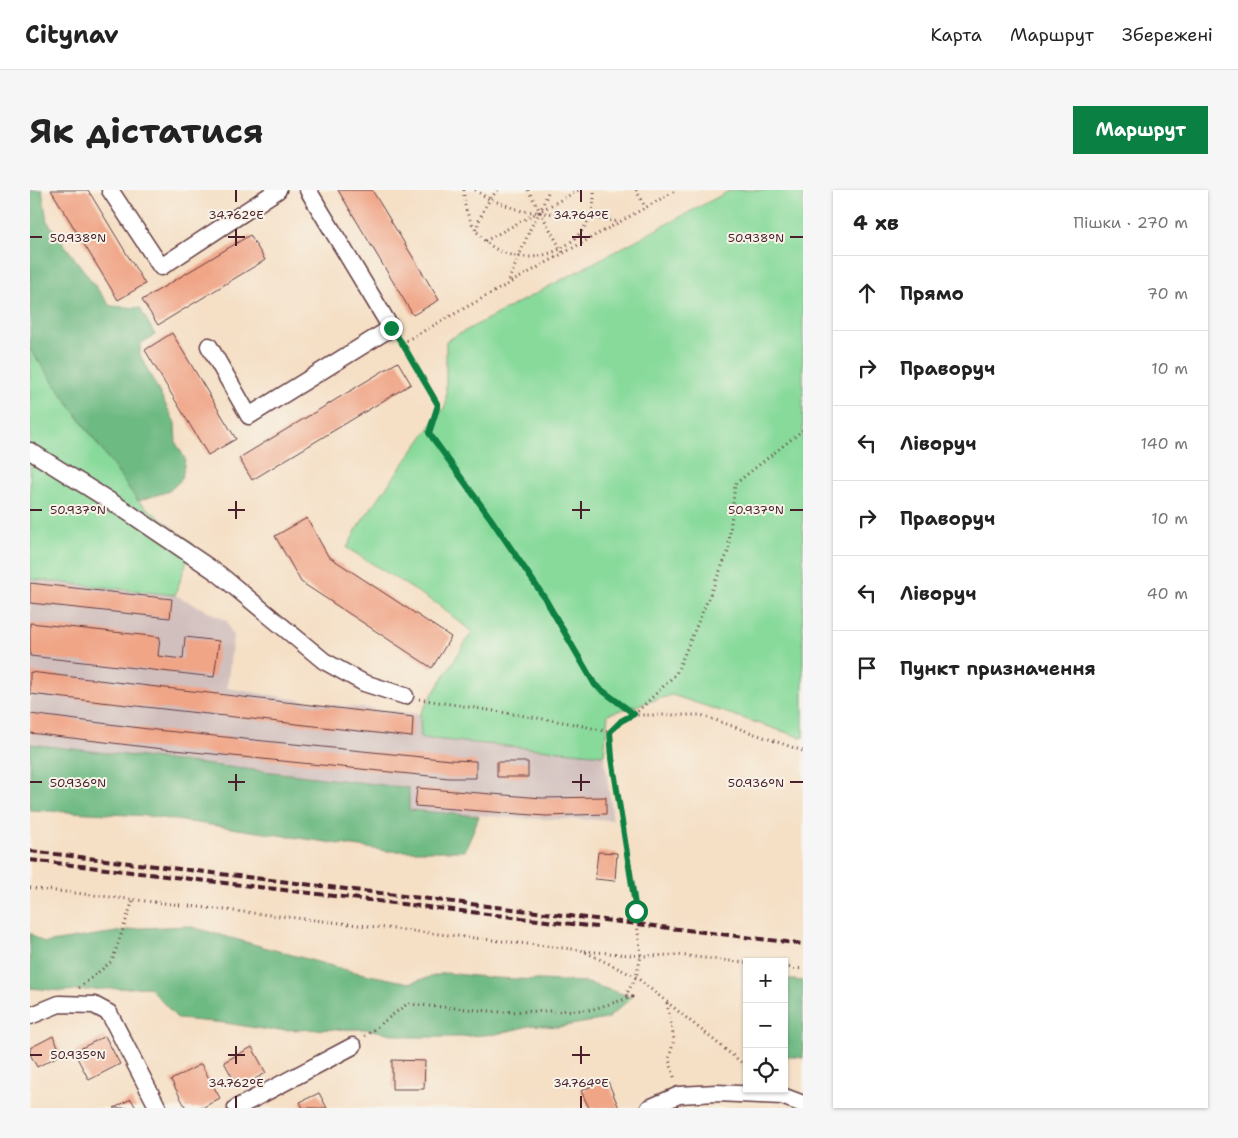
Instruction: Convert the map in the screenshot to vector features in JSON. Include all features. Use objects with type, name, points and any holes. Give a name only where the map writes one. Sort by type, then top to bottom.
[{"type":"street","points":[[110,190],[161,267],[278,190]]},
{"type":"street","points":[[208,346],[249,416],[391,328],[308,190]]},
{"type":"street","points":[[30,451],[126,511],[219,574],[324,661],[364,683],[405,696]]},
{"type":"street","points":[[30,1016],[59,1004],[94,1005],[109,1013],[158,1108]]},
{"type":"street","points":[[236,1108],[353,1046]]},
{"type":"street","points":[[649,1108],[678,1095],[717,1093],[782,1096],[803,1104]]},
{"type":"path","points":[[464,190],[465,208],[476,230],[485,241],[506,254],[518,257],[540,256],[561,249],[578,235],[589,217],[593,206],[594,190]]},
{"type":"path","points":[[475,190],[489,199],[522,211],[589,217],[619,222]]},
{"type":"path","points":[[476,230],[481,213],[489,199],[498,190]]},
{"type":"path","points":[[528,190],[563,253]]},
{"type":"path","points":[[507,284],[531,226],[540,212],[549,190]]},
{"type":"path","points":[[485,241],[578,190]]},
{"type":"path","points":[[636,190],[645,208]]},
{"type":"path","points":[[402,343],[677,190]]},
{"type":"path","points":[[391,328],[402,343],[438,405],[429,433],[544,597],[595,685],[634,714],[701,714],[803,751]]},
{"type":"path","points":[[353,1046],[407,1004],[501,1012],[590,1010],[632,997],[626,995],[636,977],[641,956],[630,867],[612,758],[610,732],[621,721],[634,714],[676,674],[728,552],[735,484],[803,430]]},
{"type":"path","points":[[405,696],[569,723],[610,732]]},
{"type":"path","points":[[30,888],[582,950],[641,956],[678,955],[743,963]]},
{"type":"path","points":[[59,1004],[112,961],[133,900]]},
{"type":"path","points":[[582,950],[636,977],[743,1064]]},
{"type":"path","points":[[788,967],[803,969]]},
{"type":"path","points":[[667,1002],[674,1040],[669,1060],[678,1095]]},
{"type":"shaded area","points":[[30,579],[175,595],[227,621],[233,637],[227,688],[325,704],[420,714],[421,738],[604,755],[613,820],[532,819],[409,810],[409,788],[30,744]]},
{"type":"green space","points":[[30,190],[42,190],[47,221],[110,306],[140,308],[155,335],[140,344],[140,355],[175,423],[176,443],[185,459],[182,479],[169,491],[138,501],[30,349]]},
{"type":"green space","points":[[731,190],[803,190],[803,738],[672,695],[608,714],[604,755],[421,738],[420,714],[472,632],[440,606],[347,548],[359,525],[446,405],[446,341]]},
{"type":"green space","points":[[30,349],[138,501],[193,544],[175,595],[30,579]]},
{"type":"green space","points":[[30,744],[409,788],[409,810],[479,816],[465,851],[388,851],[149,816],[30,810]]},
{"type":"green space","points":[[188,926],[350,971],[409,983],[445,973],[495,978],[585,982],[632,997],[607,1019],[558,1027],[533,1025],[496,1034],[457,1037],[408,1037],[366,1029],[268,1030],[226,1023],[178,1019],[149,987],[62,991],[30,988],[30,933],[44,943],[142,928]]},
{"type":"green space","points":[[788,979],[803,981],[803,1058],[788,1056]]},
{"type":"building","points":[[51,190],[88,190],[145,284],[118,300]]},
{"type":"building","points":[[338,190],[372,190],[439,300],[413,315]]},
{"type":"building","points":[[250,235],[265,260],[158,325],[142,300]]},
{"type":"building","points":[[172,333],[236,439],[208,455],[145,350]]},
{"type":"building","points":[[398,362],[411,384],[252,480],[239,458]]},
{"type":"building","points":[[307,518],[328,556],[451,637],[432,668],[301,582],[275,536]]},
{"type":"building","points":[[30,583],[172,599],[170,618],[30,603]]},
{"type":"building","points":[[30,623],[160,637],[158,656],[183,659],[185,637],[219,641],[214,677],[30,656]]},
{"type":"building","points":[[30,672],[413,717],[412,737],[30,694]]},
{"type":"building","points":[[30,714],[156,730],[476,761],[476,778],[449,778],[154,748],[30,733]]},
{"type":"building","points":[[497,762],[528,762],[528,777],[497,777]]},
{"type":"building","points":[[417,788],[542,798],[606,797],[606,814],[546,816],[415,806]]},
{"type":"building","points":[[598,852],[617,853],[615,881],[595,879]]},
{"type":"building","points":[[53,1036],[62,1054],[37,1067],[30,1054],[30,1048]]},
{"type":"building","points":[[105,1036],[120,1064],[89,1080],[74,1052]]},
{"type":"building","points":[[252,1047],[266,1073],[238,1088],[224,1062]]},
{"type":"building","points":[[392,1060],[425,1061],[424,1089],[392,1089]]},
{"type":"building","points":[[201,1064],[220,1098],[202,1108],[186,1108],[171,1080]]},
{"type":"building","points":[[607,1079],[619,1108],[589,1108],[581,1091]]},
{"type":"building","points":[[319,1093],[327,1108],[303,1108],[300,1102]]},
{"type":"building","points":[[131,1099],[136,1108],[114,1108]]},
{"type":"railway","points":[[30,851],[803,944]]},
{"type":"railway","points":[[30,860],[597,927]]},
{"type":"route","points":[[391,328],[402,343],[438,405],[429,433],[544,597],[595,685],[634,714],[621,721],[610,732],[612,758],[636,911]]}]
